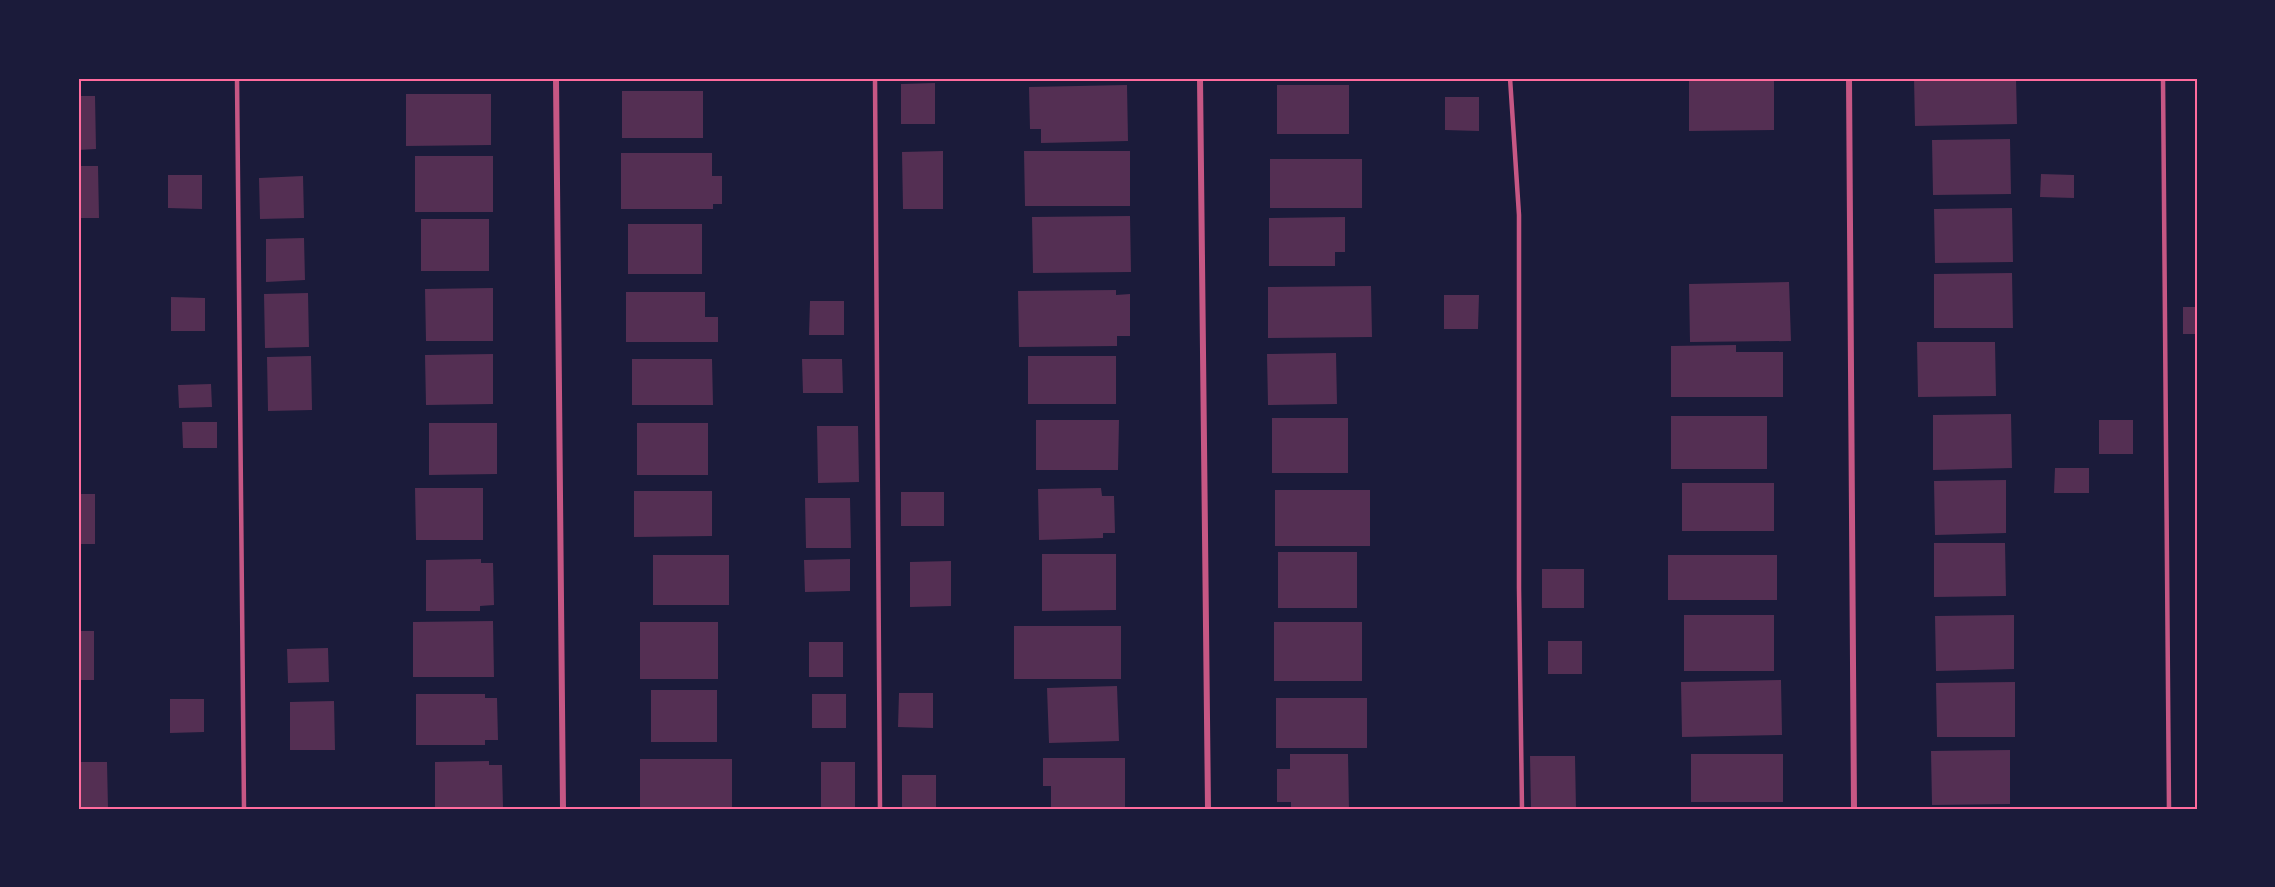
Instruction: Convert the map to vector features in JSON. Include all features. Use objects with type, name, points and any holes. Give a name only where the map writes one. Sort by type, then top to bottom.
[{"type":"street","points":[[556,78],[563,809]]},
{"type":"street","points":[[1200,78],[1208,809]]},
{"type":"street","points":[[1849,78],[1854,809]]},
{"type":"lane","points":[[237,78],[243,809]]},
{"type":"lane","points":[[875,78],[880,809]]},
{"type":"lane","points":[[1510,78],[1519,215],[1519,588],[1522,809]]},
{"type":"lane","points":[[2163,78],[2169,809]]},
{"type":"building","points":[[1689,78],[1774,78],[1774,130],[1689,131]]},
{"type":"building","points":[[1914,78],[2016,78],[2017,124],[1915,126]]},
{"type":"building","points":[[935,83],[935,124],[901,124],[901,84]]},
{"type":"building","points":[[1127,85],[1128,141],[1041,143],[1041,129],[1030,129],[1029,87]]},
{"type":"building","points":[[1277,85],[1349,85],[1349,134],[1277,134]]},
{"type":"building","points":[[622,91],[703,91],[703,138],[622,138]]},
{"type":"building","points":[[406,94],[491,94],[491,145],[406,146]]},
{"type":"building","points":[[78,96],[95,96],[96,149],[78,150]]},
{"type":"building","points":[[1445,97],[1479,97],[1479,131],[1445,130]]},
{"type":"building","points":[[2010,139],[2011,194],[1933,195],[1932,140]]},
{"type":"building","points":[[943,151],[943,209],[903,209],[902,152]]},
{"type":"building","points":[[1024,151],[1130,151],[1130,206],[1025,206]]},
{"type":"building","points":[[621,153],[712,153],[712,176],[722,176],[722,204],[713,204],[713,209],[621,209]]},
{"type":"building","points":[[415,156],[493,156],[493,212],[415,212]]},
{"type":"building","points":[[1270,159],[1362,159],[1362,208],[1270,208]]},
{"type":"building","points":[[78,166],[98,166],[99,218],[78,218]]},
{"type":"building","points":[[2041,174],[2074,175],[2074,198],[2040,197]]},
{"type":"building","points":[[168,175],[202,175],[202,209],[168,208]]},
{"type":"building","points":[[303,176],[304,218],[260,219],[259,178]]},
{"type":"building","points":[[2012,208],[2013,262],[1935,263],[1934,209]]},
{"type":"building","points":[[1130,216],[1131,272],[1033,273],[1032,217]]},
{"type":"building","points":[[1345,217],[1345,252],[1335,252],[1335,266],[1269,266],[1269,218]]},
{"type":"building","points":[[421,219],[489,219],[489,271],[421,271]]},
{"type":"building","points":[[628,224],[702,224],[702,274],[628,274]]},
{"type":"building","points":[[78,230],[81,230],[81,285],[78,285]]},
{"type":"building","points":[[304,238],[305,280],[266,282],[266,239]]},
{"type":"building","points":[[2012,273],[2013,328],[1934,328],[1934,274]]},
{"type":"building","points":[[1789,282],[1791,341],[1690,342],[1689,284]]},
{"type":"building","points":[[1371,286],[1372,337],[1268,338],[1268,287]]},
{"type":"building","points":[[493,288],[493,341],[426,341],[425,289]]},
{"type":"building","points":[[1116,290],[1116,295],[1130,294],[1130,336],[1117,336],[1117,346],[1019,347],[1018,291]]},
{"type":"building","points":[[626,292],[705,292],[705,317],[718,317],[718,342],[626,342]]},
{"type":"building","points":[[308,293],[309,347],[265,348],[264,294]]},
{"type":"building","points":[[1444,295],[1479,295],[1478,329],[1444,329]]},
{"type":"building","points":[[171,297],[205,298],[205,331],[171,331]]},
{"type":"building","points":[[810,301],[844,301],[844,335],[809,335]]},
{"type":"building","points":[[2183,307],[2197,307],[2197,334],[2183,334]]},
{"type":"building","points":[[1917,342],[1995,342],[1996,396],[1918,397]]},
{"type":"building","points":[[1736,345],[1736,352],[1783,352],[1783,397],[1671,397],[1671,346]]},
{"type":"building","points":[[1336,353],[1337,404],[1268,405],[1267,354]]},
{"type":"building","points":[[493,354],[493,404],[426,405],[425,355]]},
{"type":"building","points":[[311,356],[312,410],[268,411],[267,357]]},
{"type":"building","points":[[1028,356],[1116,356],[1116,404],[1028,404]]},
{"type":"building","points":[[632,359],[712,359],[713,405],[632,405]]},
{"type":"building","points":[[802,359],[842,359],[843,393],[803,393]]},
{"type":"building","points":[[211,384],[212,407],[179,408],[178,385]]},
{"type":"building","points":[[2011,414],[2012,468],[1933,470],[1933,415]]},
{"type":"building","points":[[1671,416],[1767,416],[1767,469],[1671,469]]},
{"type":"building","points":[[1272,418],[1348,418],[1348,473],[1272,473]]},
{"type":"building","points":[[1036,420],[1119,420],[1118,470],[1036,470]]},
{"type":"building","points":[[2099,420],[2133,420],[2133,454],[2099,454]]},
{"type":"building","points":[[182,422],[217,422],[217,448],[183,448]]},
{"type":"building","points":[[429,423],[497,423],[497,474],[429,475]]},
{"type":"building","points":[[637,423],[708,423],[708,475],[637,475]]},
{"type":"building","points":[[817,426],[858,426],[859,482],[818,483]]},
{"type":"building","points":[[2055,468],[2089,468],[2089,493],[2054,493]]},
{"type":"building","points":[[2006,480],[2006,533],[1935,535],[1934,481]]},
{"type":"building","points":[[1682,483],[1774,483],[1774,531],[1682,531]]},
{"type":"building","points":[[415,488],[483,488],[483,540],[416,540]]},
{"type":"building","points":[[1101,488],[1102,496],[1114,496],[1115,533],[1103,533],[1103,538],[1039,540],[1038,489]]},
{"type":"building","points":[[1275,490],[1370,490],[1370,546],[1275,546]]},
{"type":"building","points":[[634,491],[712,491],[712,536],[634,537]]},
{"type":"building","points":[[901,492],[944,492],[944,526],[901,526]]},
{"type":"building","points":[[78,494],[95,494],[95,544],[78,544]]},
{"type":"building","points":[[805,498],[850,498],[851,548],[806,548]]},
{"type":"building","points":[[1934,543],[2005,543],[2006,596],[1934,597]]},
{"type":"building","points":[[1278,552],[1357,552],[1357,608],[1278,608]]},
{"type":"building","points":[[1042,554],[1116,554],[1116,610],[1042,611]]},
{"type":"building","points":[[653,555],[729,555],[729,605],[653,605]]},
{"type":"building","points":[[1668,555],[1777,555],[1777,600],[1668,600]]},
{"type":"building","points":[[481,559],[481,563],[493,563],[494,605],[480,606],[480,611],[426,611],[426,560]]},
{"type":"building","points":[[850,559],[850,591],[805,592],[804,560]]},
{"type":"building","points":[[951,561],[951,606],[910,607],[910,562]]},
{"type":"building","points":[[1542,569],[1584,569],[1584,608],[1542,608]]},
{"type":"building","points":[[1684,615],[1774,615],[1774,671],[1684,671]]},
{"type":"building","points":[[2014,615],[2014,669],[1936,671],[1935,616]]},
{"type":"building","points":[[493,621],[494,677],[413,677],[413,622]]},
{"type":"building","points":[[640,622],[718,622],[718,679],[640,679]]},
{"type":"building","points":[[1274,622],[1362,622],[1362,681],[1274,681]]},
{"type":"building","points":[[1014,626],[1121,626],[1121,679],[1014,679]]},
{"type":"building","points":[[78,631],[94,631],[94,680],[78,680]]},
{"type":"building","points":[[1548,641],[1582,641],[1582,674],[1548,674]]},
{"type":"building","points":[[809,642],[843,642],[843,677],[809,677]]},
{"type":"building","points":[[328,648],[329,682],[288,683],[287,649]]},
{"type":"building","points":[[1781,680],[1782,735],[1682,737],[1681,682]]},
{"type":"building","points":[[2015,682],[2015,737],[1937,737],[1936,683]]},
{"type":"building","points":[[1117,686],[1119,741],[1049,743],[1047,688]]},
{"type":"building","points":[[651,690],[717,690],[717,742],[651,742]]},
{"type":"building","points":[[899,693],[933,693],[933,728],[898,727]]},
{"type":"building","points":[[416,694],[485,694],[485,698],[497,698],[498,740],[485,740],[485,745],[416,745]]},
{"type":"building","points":[[812,694],[846,694],[846,728],[812,728]]},
{"type":"building","points":[[1276,698],[1367,698],[1367,748],[1276,748]]},
{"type":"building","points":[[170,699],[204,699],[204,732],[170,733]]},
{"type":"building","points":[[334,701],[335,750],[290,750],[290,702]]},
{"type":"building","points":[[2010,750],[2010,804],[1932,805],[1931,751]]},
{"type":"building","points":[[1290,754],[1348,754],[1349,809],[1291,809],[1291,802],[1277,802],[1277,769],[1290,769]]},
{"type":"building","points":[[1691,754],[1783,754],[1783,802],[1691,802]]},
{"type":"building","points":[[1530,756],[1575,756],[1576,809],[1531,809]]},
{"type":"building","points":[[1043,758],[1125,758],[1125,809],[1051,809],[1051,786],[1043,786]]},
{"type":"building","points":[[640,759],[732,759],[732,809],[640,809]]},
{"type":"building","points":[[489,761],[489,765],[502,765],[503,807],[435,809],[435,762]]},
{"type":"building","points":[[78,762],[107,762],[108,809],[78,809]]},
{"type":"building","points":[[821,762],[855,762],[855,808],[821,808]]},
{"type":"building","points":[[902,775],[936,775],[936,809],[902,809]]}]
